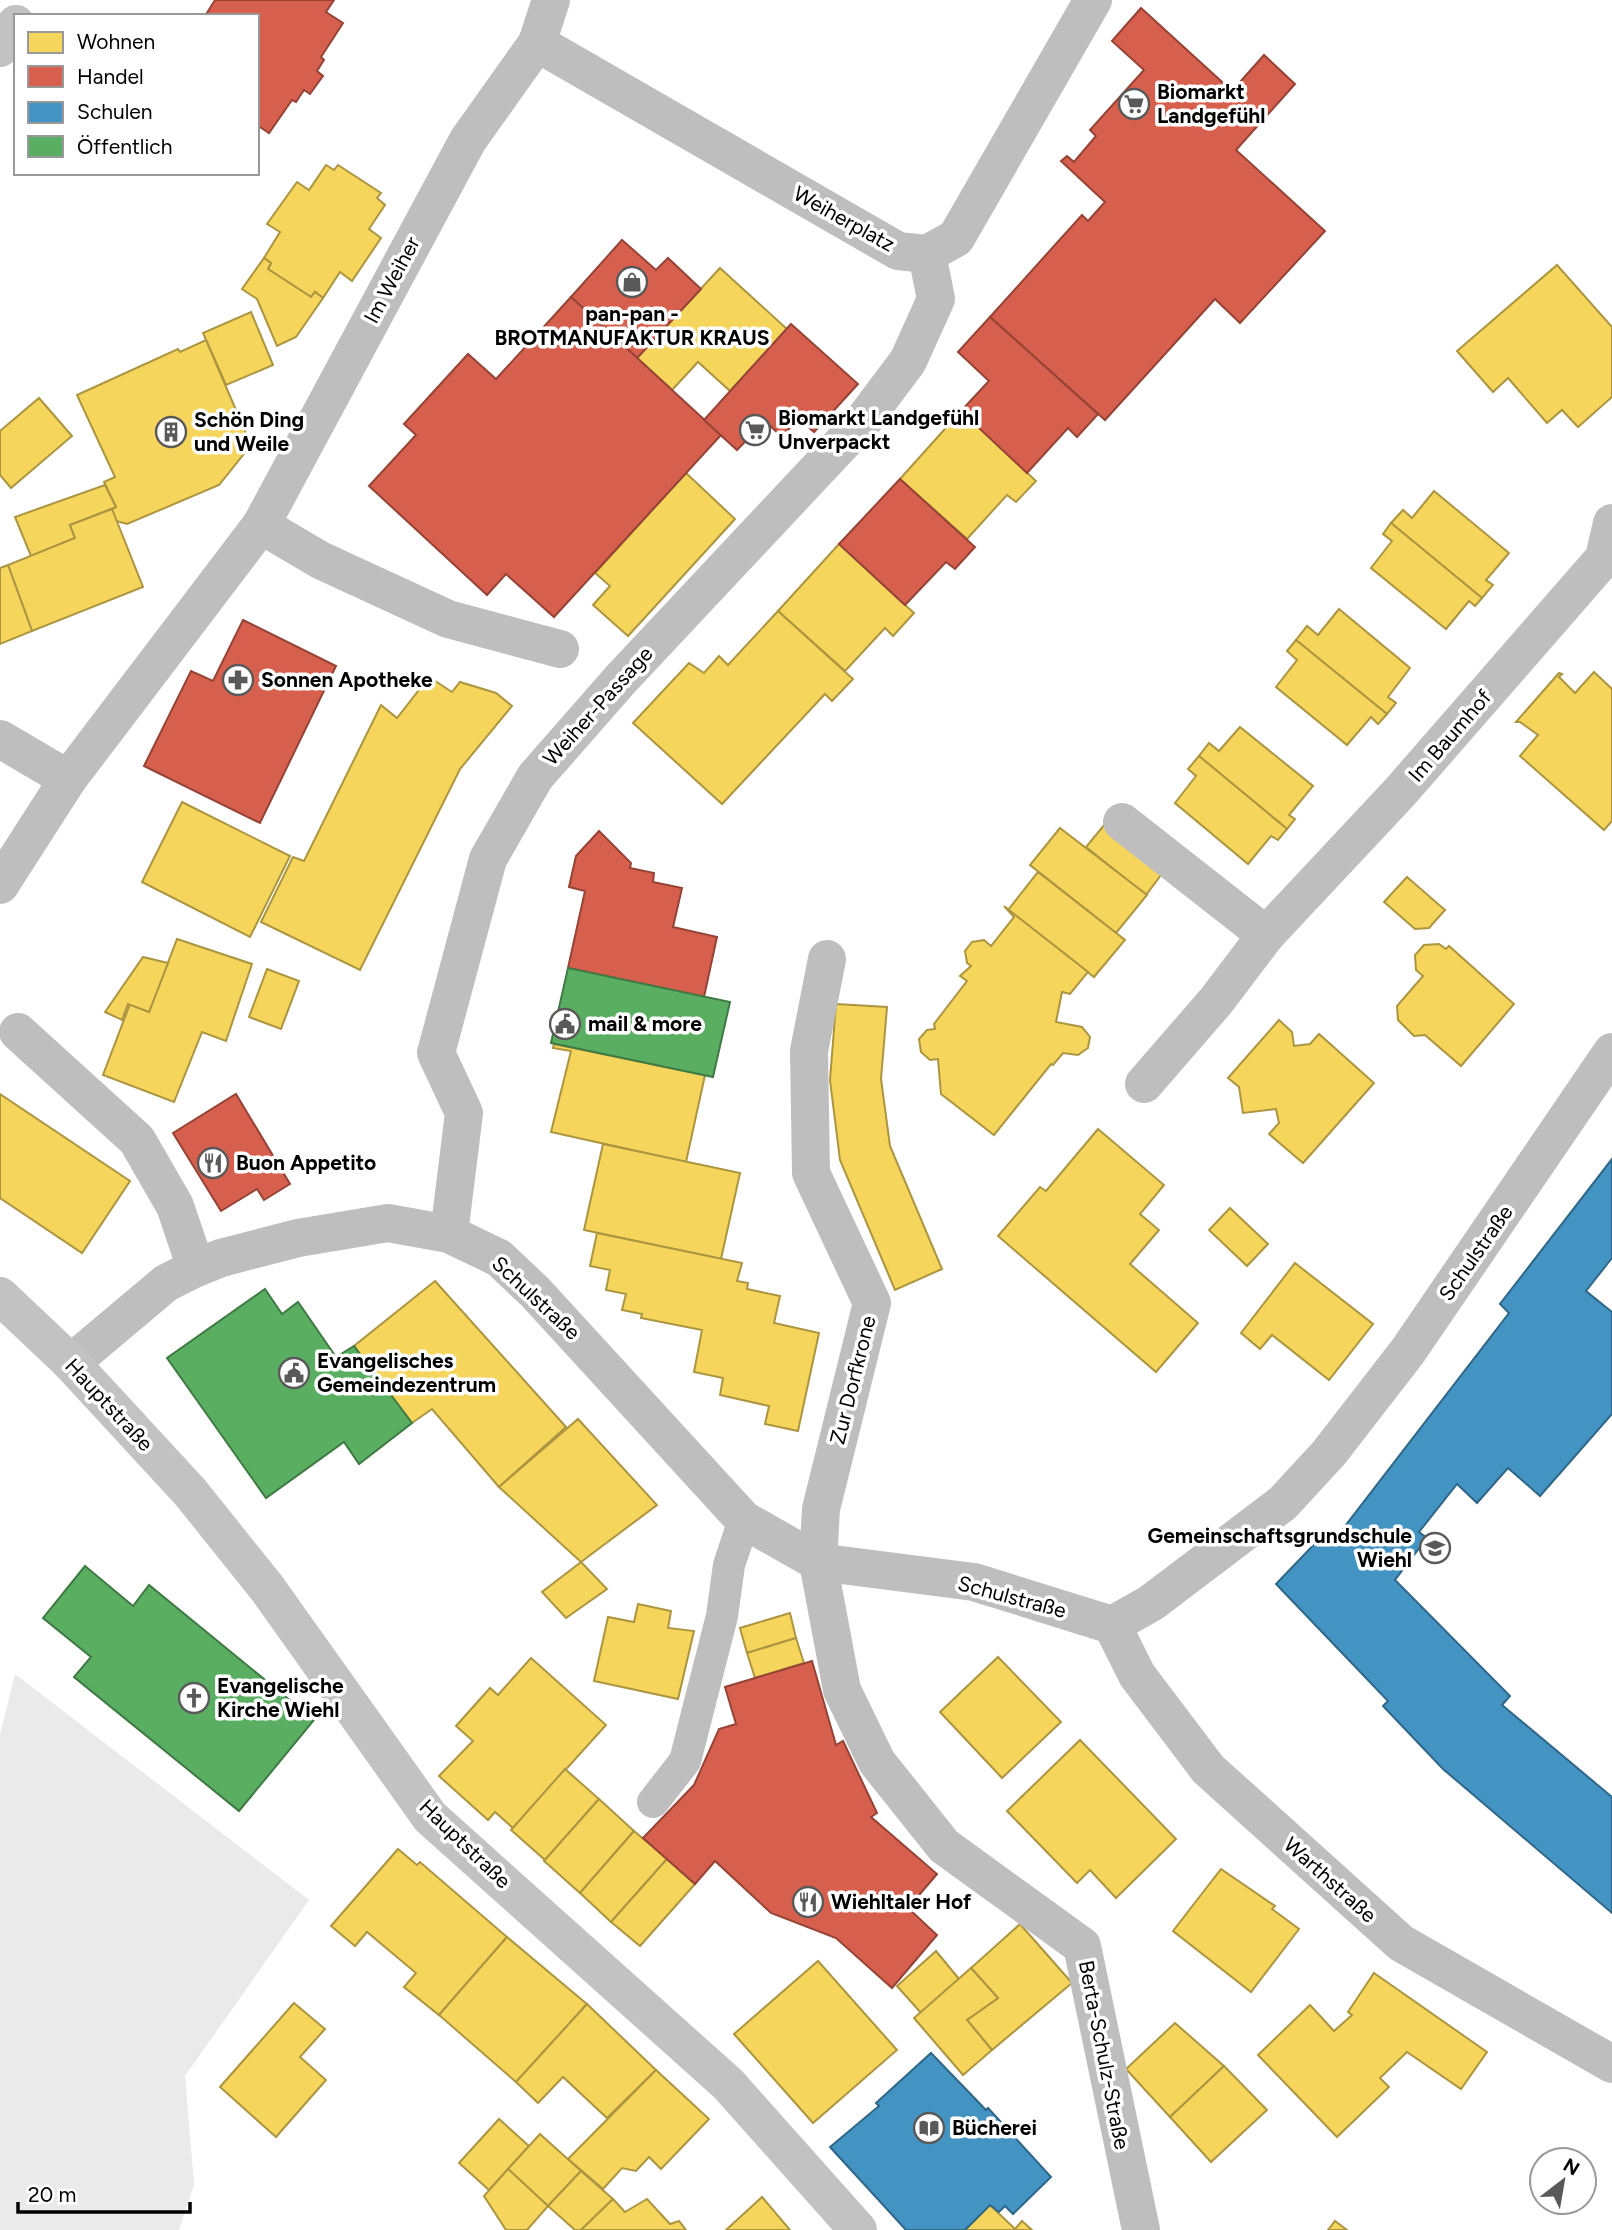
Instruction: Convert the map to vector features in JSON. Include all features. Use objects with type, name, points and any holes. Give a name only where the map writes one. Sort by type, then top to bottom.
[{"type":"street","points":[[537,43],[551,0]]},
{"type":"street","points":[[927,254],[956,238],[1093,0]]},
{"type":"street","points":[[0,48],[14,27]]},
{"type":"street","name":"Weiherplatz","points":[[537,43],[898,251],[927,254]]},
{"type":"street","name":"Im Weiher","points":[[0,885],[68,779],[261,525],[468,139],[537,43]]},
{"type":"street","name":"Weiher-Passage","points":[[449,1234],[464,1113],[436,1053],[488,859],[535,777],[620,680],[863,421],[908,360],[936,299],[927,254]]},
{"type":"street","name":"Im Baumhof","points":[[1144,1084],[1216,1001],[1266,935],[1400,793],[1604,558],[1612,523]]},
{"type":"street","points":[[261,525],[320,560],[448,619],[560,649]]},
{"type":"street","points":[[0,738],[68,779]]},
{"type":"street","points":[[1122,822],[1266,935]]},
{"type":"street","name":"Zur Dorfkrone","points":[[818,1562],[821,1509],[872,1303],[811,1172],[809,1051],[827,959]]},
{"type":"street","points":[[18,1031],[137,1140],[175,1206],[196,1268]]},
{"type":"street","name":"Schulstraße","points":[[71,1363],[166,1283],[221,1258],[298,1238],[388,1223],[449,1234],[499,1258],[535,1292],[744,1520],[818,1562],[974,1582],[1112,1625],[1151,1603],[1283,1503],[1329,1453],[1408,1351],[1612,1052]]},
{"type":"street","name":"Hauptstraße","points":[[0,1296],[71,1363],[190,1492],[267,1588],[430,1817],[728,2084],[858,2230]]},
{"type":"street","name":"Berta-Schulz-Straße","points":[[818,1562],[842,1690],[877,1762],[944,1846],[1082,1946],[1140,2230]]},
{"type":"street","name":"Warthstraße","points":[[1112,1625],[1137,1675],[1208,1769],[1401,1944],[1612,2064]]},
{"type":"lane","points":[[653,1802],[685,1761],[722,1616],[729,1565],[744,1520]]},
{"type":"shaded area","points":[[15,1674],[309,1900],[185,2076],[194,2185],[179,2230],[0,2230],[0,1735]]},
{"type":"building: Wohnen","points":[[326,165],[334,170],[338,165],[381,193],[377,198],[385,205],[369,229],[381,238],[352,281],[340,272],[323,298],[315,292],[311,297],[268,269],[271,263],[264,258],[280,232],[267,224],[297,182],[309,190]]},
{"type":"building: Wohnen","points":[[264,258],[271,263],[268,269],[311,297],[315,292],[323,298],[296,337],[277,346],[257,299],[242,289]]},
{"type":"building: Wohnen","points":[[1557,265],[1612,327],[1612,397],[1578,427],[1562,410],[1547,423],[1508,378],[1493,392],[1457,351]]},
{"type":"building: Wohnen","points":[[720,268],[787,329],[730,391],[698,362],[672,390],[637,358]]},
{"type":"building: Wohnen","points":[[251,312],[273,365],[226,385],[203,333]]},
{"type":"building: Wohnen","name":"Schön Ding und Weile","points":[[206,340],[251,445],[219,485],[127,524],[116,521],[112,509],[116,507],[104,482],[115,477],[77,395],[178,349],[180,352]]},
{"type":"building: Wohnen","points":[[39,398],[72,436],[11,488],[0,475],[0,431]]},
{"type":"building: Wohnen","points":[[961,411],[1036,481],[1016,502],[1007,495],[967,539],[900,479]]},
{"type":"building: Wohnen","points":[[686,473],[735,519],[628,636],[593,605],[610,586],[595,573]]},
{"type":"building: Wohnen","points":[[105,485],[116,507],[70,525],[75,538],[31,556],[15,517]]},
{"type":"building: Wohnen","points":[[1434,491],[1509,553],[1486,580],[1493,585],[1482,598],[1391,523],[1403,510],[1412,518]]},
{"type":"building: Wohnen","points":[[112,509],[143,587],[32,631],[8,565],[75,538],[70,525]]},
{"type":"building: Wohnen","points":[[1391,523],[1482,598],[1475,606],[1469,601],[1446,629],[1371,568],[1392,541],[1383,534]]},
{"type":"building: Wohnen","points":[[839,544],[914,613],[893,636],[885,628],[845,671],[778,611]]},
{"type":"building: Wohnen","points":[[8,565],[32,631],[0,644],[0,568]]},
{"type":"building: Wohnen","points":[[1339,609],[1410,668],[1388,697],[1396,703],[1387,714],[1296,640],[1307,626],[1318,635]]},
{"type":"building: Wohnen","points":[[778,611],[853,679],[832,701],[825,694],[722,804],[633,723],[689,663],[704,673],[719,656],[728,665]]},
{"type":"building: Wohnen","points":[[1296,640],[1387,714],[1378,724],[1371,717],[1347,745],[1276,687],[1297,660],[1287,651]]},
{"type":"building: Wohnen","points":[[1594,672],[1612,689],[1612,821],[1604,830],[1520,756],[1538,735],[1516,722],[1559,673],[1562,674],[1559,677],[1575,693]]},
{"type":"building: Wohnen","points":[[429,677],[452,692],[460,682],[496,693],[512,706],[460,769],[360,970],[261,922],[293,857],[304,861],[381,705],[397,718]]},
{"type":"building: Wohnen","points":[[1240,727],[1313,786],[1289,815],[1295,819],[1287,829],[1199,756],[1209,743],[1219,751]]},
{"type":"building: Wohnen","points":[[1199,756],[1287,829],[1278,840],[1271,836],[1248,864],[1175,803],[1196,776],[1188,769]]},
{"type":"building: Wohnen","points":[[182,802],[290,856],[250,937],[142,882]]},
{"type":"building: Wohnen","points":[[1105,824],[1164,871],[1146,895],[1086,847]]},
{"type":"building: Wohnen","points":[[1060,828],[1147,895],[1116,933],[1030,865]]},
{"type":"building: Wohnen","points":[[1038,872],[1125,940],[1094,977],[1008,910]]},
{"type":"building: Wohnen","points":[[1407,877],[1445,910],[1429,928],[1415,929],[1384,902]]},
{"type":"building: Wohnen","points":[[1004,906],[1088,972],[1070,994],[1062,992],[1056,1022],[1082,1027],[1090,1037],[1088,1048],[1078,1055],[1063,1053],[1051,1064],[994,1135],[941,1094],[938,1059],[930,1060],[921,1052],[919,1039],[927,1030],[935,1029],[934,1024],[967,981],[960,976],[971,966],[967,963],[965,951],[972,942],[984,940],[991,946],[1014,917]]},
{"type":"building: Wohnen","points":[[177,939],[252,964],[226,1041],[202,1032],[174,1102],[103,1075],[130,1004],[149,1012]]},
{"type":"building: Wohnen","points":[[1439,944],[1446,949],[1449,946],[1514,1004],[1461,1066],[1425,1035],[1414,1036],[1398,1020],[1397,1006],[1423,976],[1416,970],[1415,955],[1424,945]]},
{"type":"building: Wohnen","points":[[143,957],[168,963],[149,1012],[128,1004],[122,1020],[105,1012]]},
{"type":"building: Wohnen","points":[[267,969],[299,981],[281,1029],[249,1017]]},
{"type":"building: Wohnen","points":[[836,1004],[887,1007],[881,1079],[890,1146],[942,1269],[895,1290],[840,1160],[830,1080]]},
{"type":"building: Wohnen","points":[[1279,1020],[1292,1032],[1294,1046],[1310,1044],[1319,1034],[1374,1083],[1303,1163],[1269,1134],[1279,1123],[1276,1109],[1243,1113],[1239,1087],[1228,1078]]},
{"type":"building: Wohnen","points":[[554,1044],[705,1075],[686,1162],[551,1132],[571,1051],[553,1048]]},
{"type":"building: Wohnen","points":[[0,1094],[130,1181],[82,1253],[0,1198]]},
{"type":"building: Wohnen","points":[[1098,1129],[1164,1185],[1140,1214],[1159,1230],[1130,1264],[1198,1323],[1156,1372],[998,1236],[1040,1187],[1046,1191]]},
{"type":"building: Wohnen","points":[[603,1144],[740,1173],[721,1259],[584,1230]]},
{"type":"building: Wohnen","points":[[1230,1208],[1268,1244],[1247,1266],[1209,1230]]},
{"type":"building: Wohnen","points":[[597,1233],[742,1263],[737,1281],[748,1283],[747,1289],[780,1296],[774,1323],[819,1333],[798,1431],[765,1424],[769,1406],[720,1395],[723,1378],[694,1372],[702,1330],[641,1318],[642,1314],[622,1310],[626,1294],[606,1290],[610,1270],[590,1266]]},
{"type":"building: Wohnen","points":[[1295,1263],[1373,1324],[1329,1380],[1272,1335],[1260,1349],[1241,1333]]},
{"type":"building: Wohnen","points":[[435,1281],[566,1427],[499,1487],[432,1409],[412,1423],[354,1346]]},
{"type":"building: Wohnen","points":[[578,1419],[657,1505],[581,1562],[499,1487]]},
{"type":"building: Wohnen","points":[[581,1562],[607,1589],[566,1618],[542,1592]]},
{"type":"building: Wohnen","points":[[638,1604],[671,1611],[668,1628],[694,1631],[678,1699],[594,1681],[608,1617],[634,1622]]},
{"type":"building: Wohnen","points":[[790,1613],[796,1638],[747,1653],[740,1628]]},
{"type":"building: Wohnen","points":[[796,1638],[804,1663],[755,1678],[747,1653]]},
{"type":"building: Wohnen","points":[[998,1657],[1061,1722],[1002,1778],[940,1712]]},
{"type":"building: Wohnen","points":[[531,1658],[606,1725],[513,1828],[495,1812],[488,1820],[439,1776],[473,1741],[456,1726],[490,1688],[498,1695]]},
{"type":"building: Wohnen","points":[[1080,1740],[1176,1839],[1116,1898],[1090,1870],[1077,1883],[1007,1811]]},
{"type":"building: Wohnen","points":[[565,1769],[599,1799],[545,1860],[511,1830]]},
{"type":"building: Wohnen","points":[[599,1799],[634,1831],[580,1893],[544,1861]]},
{"type":"building: Wohnen","points":[[634,1831],[667,1859],[611,1922],[580,1893]]},
{"type":"building: Wohnen","points":[[398,1849],[417,1865],[420,1862],[507,1937],[439,2015],[404,1987],[416,1973],[367,1932],[355,1946],[331,1926]]},
{"type":"building: Wohnen","points":[[667,1859],[695,1884],[640,1946],[611,1922]]},
{"type":"building: Wohnen","points":[[1221,1869],[1275,1906],[1272,1909],[1299,1929],[1251,1992],[1173,1931]]},
{"type":"building: Wohnen","points":[[1020,1924],[1072,1983],[992,2050],[967,2020],[998,1998],[971,1968]]},
{"type":"building: Wohnen","points":[[507,1937],[587,2004],[516,2082],[439,2015]]},
{"type":"building: Wohnen","points":[[936,1951],[959,1979],[921,2013],[897,1986]]},
{"type":"building: Wohnen","points":[[818,1961],[897,2050],[813,2123],[734,2034]]},
{"type":"building: Wohnen","points":[[971,1968],[998,1998],[967,2020],[992,2050],[963,2075],[914,2018]]},
{"type":"building: Wohnen","points":[[1374,1973],[1487,2052],[1461,2089],[1407,2052],[1380,2078],[1389,2087],[1337,2137],[1258,2055],[1310,2005],[1334,2031],[1352,2015],[1348,2012]]},
{"type":"building: Wohnen","points":[[294,2003],[325,2029],[300,2057],[326,2080],[276,2137],[220,2087]]},
{"type":"building: Wohnen","points":[[587,2004],[656,2070],[607,2118],[563,2077],[538,2103],[516,2082]]},
{"type":"building: Wohnen","points":[[1175,2023],[1224,2066],[1170,2117],[1126,2069]]},
{"type":"building: Wohnen","points":[[1224,2066],[1267,2110],[1211,2162],[1170,2117]]},
{"type":"building: Wohnen","points":[[656,2070],[709,2119],[661,2169],[649,2157],[636,2171],[622,2168],[603,2189],[568,2159]]},
{"type":"building: Wohnen","points":[[499,2119],[529,2146],[489,2190],[459,2163]]},
{"type":"building: Wohnen","points":[[540,2134],[581,2171],[548,2206],[508,2169]]},
{"type":"building: Wohnen","points":[[508,2169],[548,2206],[527,2230],[506,2230],[484,2196]]},
{"type":"building: Wohnen","points":[[581,2171],[613,2199],[581,2230],[575,2230],[548,2206]]},
{"type":"building: Wohnen","points":[[762,2197],[790,2230],[726,2230]]},
{"type":"building: Wohnen","points":[[613,2199],[625,2212],[647,2199],[670,2224],[679,2221],[686,2230],[581,2230]]},
{"type":"building: Wohnen","points":[[990,2205],[1015,2229],[1022,2221],[1032,2230],[965,2230]]},
{"type":"building: Wohnen","points":[[1335,2221],[1347,2230],[1328,2230]]},
{"type":"building: Handel","points":[[215,0],[334,0],[326,12],[343,23],[321,57],[324,60],[317,71],[323,76],[310,94],[304,90],[296,102],[292,100],[269,133],[259,126],[259,14],[206,14]]},
{"type":"building: Handel","points":[[1141,8],[1232,91],[1264,55],[1295,84],[1236,150],[1325,231],[1240,323],[1215,299],[1105,420],[990,317],[1082,215],[1088,221],[1105,202],[1061,161],[1067,156],[1074,162],[1096,136],[1090,130],[1144,70],[1112,41]]},
{"type":"building: Handel","points":[[622,240],[656,270],[668,258],[701,289],[637,358],[571,297]]},
{"type":"building: Handel","points":[[571,297],[721,435],[554,617],[506,574],[487,595],[369,486],[416,435],[404,424],[468,354],[496,379]]},
{"type":"building: Handel","points":[[990,317],[1098,414],[1077,437],[1068,428],[1027,473],[961,411],[989,381],[958,352]]},
{"type":"building: Handel","points":[[791,324],[858,384],[814,432],[798,418],[782,437],[765,421],[737,450],[704,420]]},
{"type":"building: Handel","points":[[900,479],[975,547],[955,569],[946,562],[905,605],[839,544]]},
{"type":"building: Handel","points":[[243,620],[336,666],[260,823],[144,766],[191,671],[213,681]]},
{"type":"building: Handel","points":[[599,831],[631,863],[630,868],[654,873],[653,882],[682,888],[673,927],[717,937],[704,997],[568,968],[585,891],[569,887],[576,856]]},
{"type":"building: Handel","points":[[236,1094],[290,1184],[264,1200],[257,1189],[221,1211],[173,1133]]},
{"type":"building: Handel","points":[[812,1661],[836,1745],[843,1741],[877,1813],[871,1817],[937,1874],[908,1908],[937,1935],[892,1988],[836,1938],[771,1913],[715,1861],[695,1884],[643,1838],[694,1785],[719,1729],[736,1724],[725,1687]]},
{"type":"building: Schulen","name":"Gemeinschaftsgrundschule Wiehl","points":[[1612,1159],[1612,1258],[1586,1291],[1612,1312],[1612,1414],[1540,1496],[1508,1468],[1477,1503],[1457,1484],[1419,1532],[1427,1538],[1395,1580],[1510,1696],[1502,1705],[1612,1797],[1612,1913],[1443,1769],[1383,1706],[1388,1701],[1276,1584],[1324,1534],[1332,1543],[1509,1313],[1500,1304]]},
{"type":"building: Schulen","name":"Bücherei","points":[[931,2053],[986,2110],[988,2108],[1051,2177],[1013,2214],[1005,2206],[999,2212],[990,2205],[965,2230],[906,2230],[830,2147],[879,2106],[876,2103]]},
{"type":"building: Öffentlich","points":[[568,968],[730,1002],[713,1077],[551,1043]]},
{"type":"building: Öffentlich","points":[[265,1289],[282,1314],[298,1302],[336,1357],[354,1346],[412,1423],[359,1464],[344,1442],[266,1498],[167,1358]]},
{"type":"building: Öffentlich","name":"Evangelische Kirche Wiehl","points":[[85,1566],[133,1606],[149,1585],[314,1720],[239,1811],[74,1677],[91,1657],[43,1618]]},
{"type":"place","name":"Biomarkt Landgefühl","points":[[1134,104]]},
{"type":"place","name":"pan-pan - BROTMANUFAKTUR KRAUS","points":[[632,282]]},
{"type":"place","name":"Biomarkt Landgefühl Unverpackt","points":[[755,430]]},
{"type":"place","name":"Schön Ding und Weile","points":[[171,432]]},
{"type":"place","name":"Sonnen Apotheke","points":[[238,680]]},
{"type":"place","name":"mail & more","points":[[565,1024]]},
{"type":"place","name":"Buon Appetito","points":[[213,1163]]},
{"type":"place","name":"Evangelisches Gemeindezentrum","points":[[294,1373]]},
{"type":"place","name":"Gemeinschaftsgrundschule Wiehl","points":[[1435,1548]]},
{"type":"place","name":"Evangelische Kirche Wiehl","points":[[194,1698]]},
{"type":"place","name":"Wiehltaler Hof","points":[[808,1902]]},
{"type":"place","name":"Bücherei","points":[[929,2128]]}]
